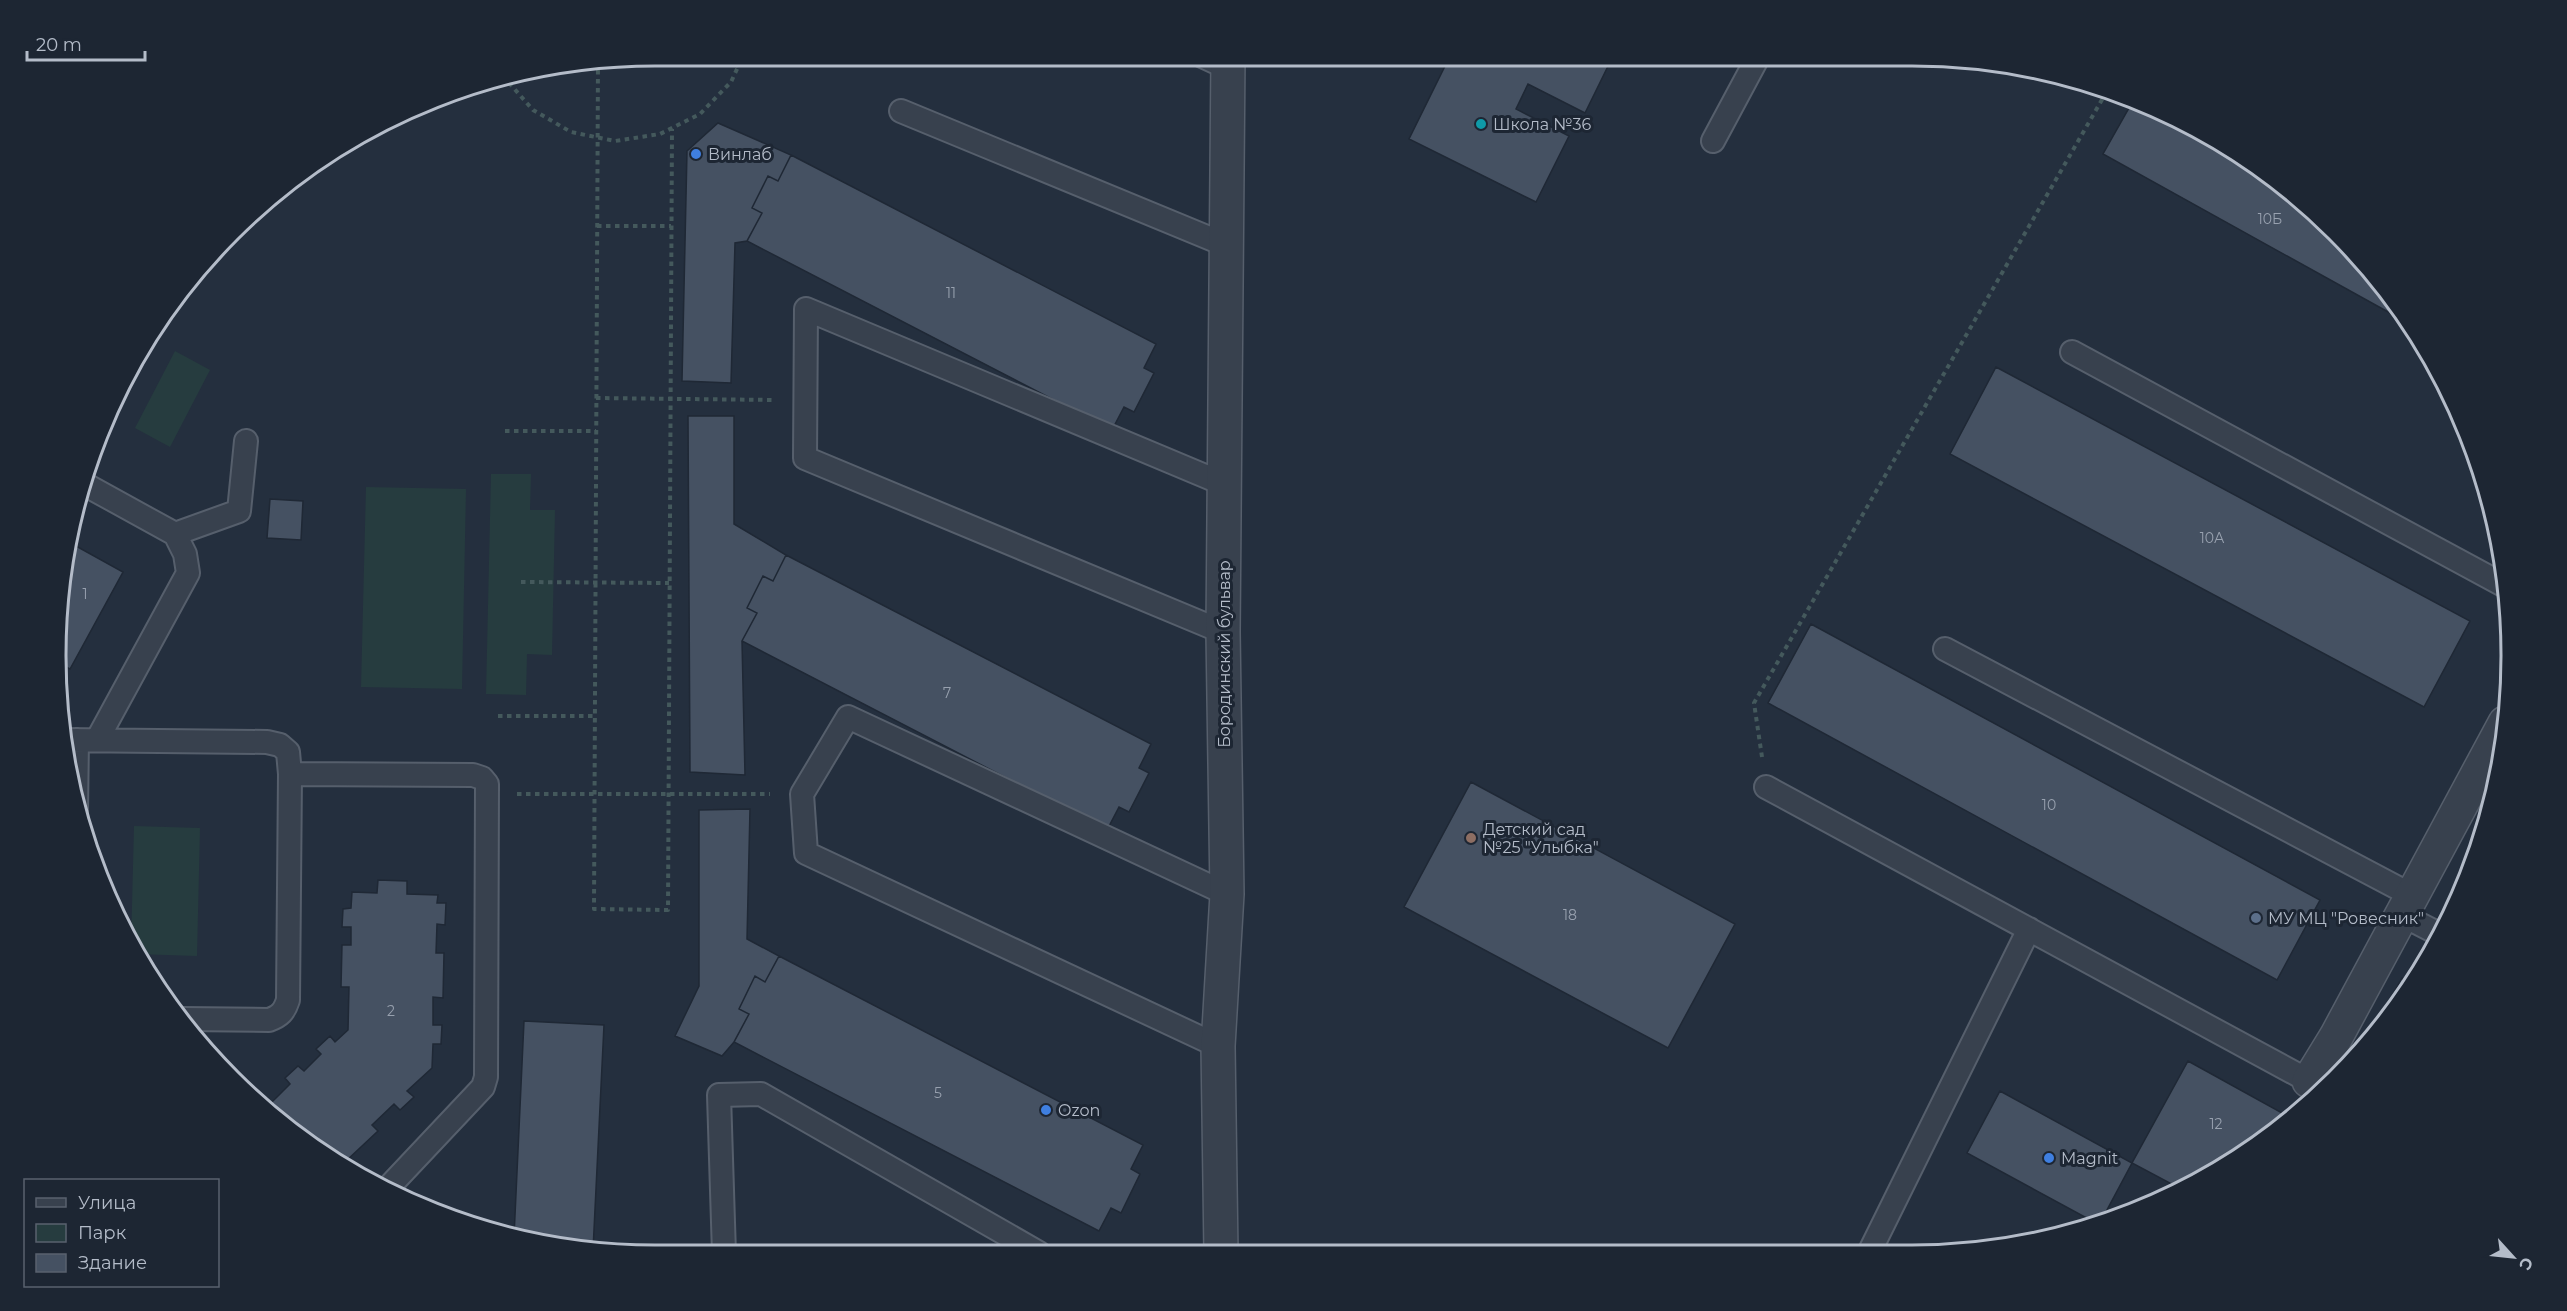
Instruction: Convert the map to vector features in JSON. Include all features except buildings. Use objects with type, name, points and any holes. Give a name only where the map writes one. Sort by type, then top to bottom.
[{"type":"street","name":"Бородинский бульвар","points":[[1219,66],[1226,244],[1223,632],[1227,894],[1218,1046],[1221,1245]]},
{"type":"street","points":[[2322,1077],[2336,1037],[2494,743]]},
{"type":"lane","points":[[1713,141],[1753,66]]},
{"type":"lane","points":[[902,111],[1226,244]]},
{"type":"lane","points":[[1223,632],[804,458],[806,309],[1224,484]]},
{"type":"lane","points":[[2072,351],[2496,581]]},
{"type":"lane","points":[[175,534],[239,511],[246,441]]},
{"type":"lane","points":[[78,773],[79,740],[188,573],[185,554],[175,534],[91,488]]},
{"type":"lane","points":[[1945,649],[2407,906],[2433,929]]},
{"type":"lane","points":[[1218,1046],[806,853],[802,794],[848,717],[1227,894]]},
{"type":"lane","points":[[79,740],[267,742],[280,745],[288,752],[290,774],[288,1000],[285,1010],[278,1017],[268,1020],[192,1019]]},
{"type":"lane","points":[[290,774],[473,775],[482,778],[487,784],[489,794],[486,1077],[483,1087],[393,1183]]},
{"type":"lane","points":[[1766,787],[2029,929],[2322,1077]]},
{"type":"lane","points":[[1873,1245],[2029,929]]},
{"type":"lane","points":[[724,1245],[719,1095],[761,1094],[1025,1245]]},
{"type":"path","points":[[510,84],[533,110],[571,132],[615,141],[660,134],[700,114],[731,82],[738,66]]},
{"type":"path","points":[[598,69],[594,909],[668,910],[672,129]]},
{"type":"path","points":[[1766,787],[1754,703],[2104,98]]},
{"type":"path","points":[[597,226],[671,226]]},
{"type":"path","points":[[596,398],[806,400]]},
{"type":"path","points":[[505,431],[596,432]]},
{"type":"path","points":[[521,582],[669,583]]},
{"type":"path","points":[[498,716],[595,716]]},
{"type":"path","points":[[489,794],[802,794]]},
{"type":"green space","points":[[175,351],[210,370],[170,447],[135,428]]},
{"type":"green space","points":[[491,474],[531,474],[530,510],[555,510],[552,655],[527,654],[526,695],[486,694]]},
{"type":"green space","points":[[366,487],[466,489],[462,689],[361,687]]},
{"type":"green space","points":[[134,826],[200,828],[197,956],[148,954],[132,925]]},
{"type":"place","name":"Школа №36","points":[[1481,124]]},
{"type":"place","name":"Винлаб","points":[[696,154]]},
{"type":"place","name":"Детский сад №25 \"Улыбка\"","points":[[1471,838]]},
{"type":"place","name":"МУ МЦ \"Ровесник\"","points":[[2256,918]]},
{"type":"place","name":"Ozon","points":[[1046,1110]]},
{"type":"place","name":"Magnit","points":[[2049,1158]]}]
